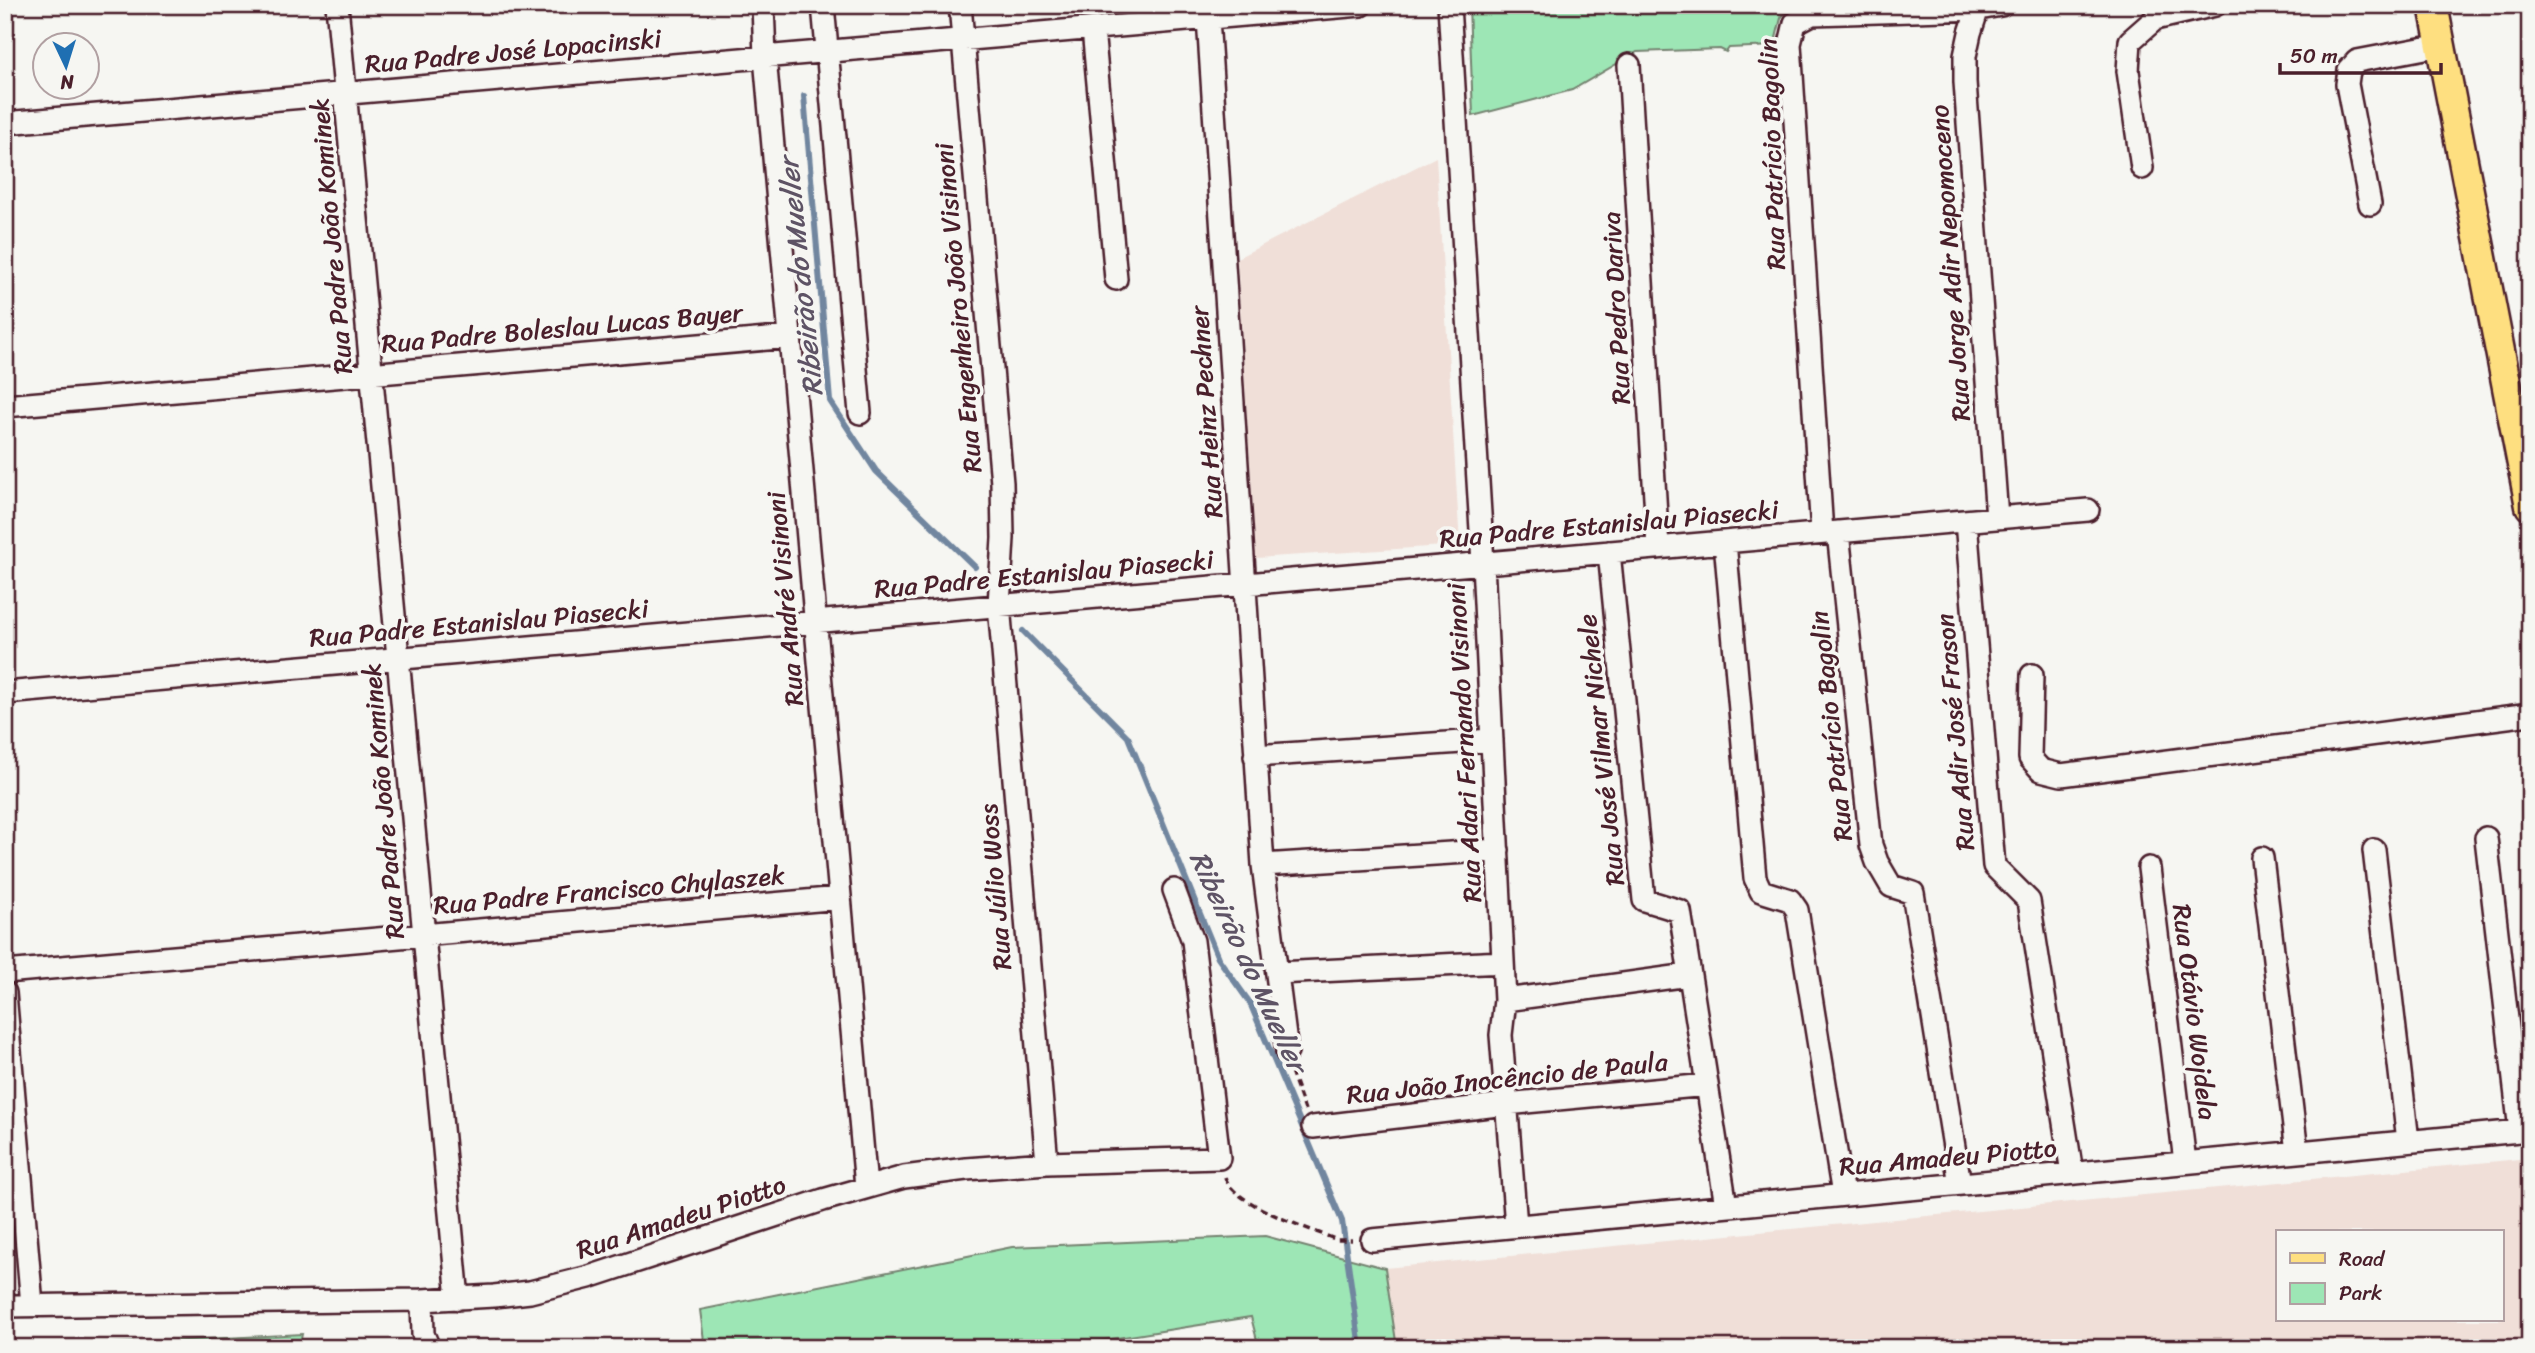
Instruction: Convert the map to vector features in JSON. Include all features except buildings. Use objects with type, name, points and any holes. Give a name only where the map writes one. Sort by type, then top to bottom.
[{"type":"main road","points":[[2433,5],[2530,506]]},
{"type":"street","name":"Rua Padre João Kominek","points":[[337,5],[458,1299]]},
{"type":"street","name":"Rua André Visinoni","points":[[762,5],[866,1187]]},
{"type":"street","points":[[823,5],[860,413]]},
{"type":"street","name":"Rua Engenheiro João Visinoni","points":[[960,5],[1002,483],[1003,538],[999,606]]},
{"type":"street","name":"Rua Padre José Lopacinski","points":[[5,123],[1361,5]]},
{"type":"street","name":"Rua Adari Fernando Visinoni","points":[[1449,5],[1506,999],[1501,1035],[1516,1226]]},
{"type":"street","points":[[1979,7],[2001,5]]},
{"type":"street","points":[[2142,168],[2128,71],[2130,41],[2155,19],[2215,5]]},
{"type":"street","name":"Rua Patrício Bagolin","points":[[1960,1184],[1913,892],[1891,886],[1871,845],[1830,533],[1790,44],[1795,23],[1812,14],[1979,7]]},
{"type":"street","name":"Rua Jorge Adir Nepomoceno","points":[[1979,7],[1968,45],[1965,82],[1997,518]]},
{"type":"street","name":"Rua Heinz Pechner","points":[[1208,19],[1263,865],[1287,1052]]},
{"type":"street","points":[[1093,29],[1116,279]]},
{"type":"street","points":[[2370,204],[2347,84],[2349,70],[2357,61],[2441,45]]},
{"type":"street","name":"Rua Pedro Dariva","points":[[1629,65],[1658,548]]},
{"type":"street","name":"Rua Padre Boleslau Lucas Bayer","points":[[5,405],[790,337]]},
{"type":"street","name":"Rua Padre Estanislau Piasecki","points":[[5,693],[2088,510]]},
{"type":"street","name":"Rua Adir José Frason","points":[[1966,521],[1994,866],[2029,901],[2072,1173]]},
{"type":"street","points":[[1725,542],[1755,878],[1760,891],[1790,900],[1797,910],[1843,1195]]},
{"type":"street","name":"Rua José Vilmar Nichele","points":[[1609,552],[1644,900],[1680,911],[1726,1206]]},
{"type":"street","name":"Rua Júlio Woss","points":[[999,606],[1047,1163]]},
{"type":"street","points":[[2032,675],[2030,758],[2041,770],[2061,775],[2530,714]]},
{"type":"street","points":[[1255,756],[1492,740]]},
{"type":"street","points":[[2486,838],[2525,1130]]},
{"type":"street","points":[[1263,865],[1498,850]]},
{"type":"street","points":[[2374,850],[2408,1141]]},
{"type":"street","points":[[2262,859],[2297,1152]]},
{"type":"street","name":"Rua Otávio Wojdela","points":[[2149,868],[2185,1162]]},
{"type":"street","points":[[1174,890],[1193,941],[1219,1158]]},
{"type":"street","name":"Rua Padre Francisco Chylaszek","points":[[5,972],[840,898]]},
{"type":"street","points":[[1277,973],[1503,962]]},
{"type":"street","points":[[1506,999],[1689,975]]},
{"type":"street","points":[[5,993],[32,1305]]},
{"type":"street","name":"Rua João Inocêncio de Paula","points":[[1313,1127],[1506,1104],[1707,1085]]},
{"type":"street","name":"Rua Amadeu Piotto","points":[[1372,1240],[2525,1130]]},
{"type":"street","name":"Rua Amadeu Piotto","points":[[5,1306],[422,1300],[494,1296],[558,1286],[866,1187],[935,1172],[1047,1163],[1219,1158]]},
{"type":"street","points":[[422,1300],[423,1334],[429,1348]]},
{"type":"path","points":[[1287,1052],[1298,1096],[1313,1127]]},
{"type":"path","points":[[1219,1158],[1226,1182],[1238,1194],[1256,1205],[1337,1240]]},
{"type":"shaded area","points":[[1436,157],[1460,545],[1256,558],[1237,258]]},
{"type":"shaded area","points":[[2530,1158],[2530,1348],[1397,1348],[1385,1268]]},
{"type":"green space","points":[[1469,5],[1791,5],[1781,18],[1774,46],[1729,48],[1726,52],[1720,49],[1637,52],[1572,90],[1473,116]]},
{"type":"green space","points":[[1265,1236],[1385,1268],[1397,1348],[1259,1348],[1251,1317],[1072,1345],[1072,1348],[705,1348],[700,1310],[1012,1247]]},
{"type":"green space","points":[[302,1334],[299,1348],[31,1348]]},
{"type":"waterway","name":"Ribeirão do Mueller","points":[[804,96],[830,401],[876,471],[975,567]]},
{"type":"waterway","name":"Ribeirão do Mueller","points":[[1023,631],[1128,737],[1218,958],[1250,1003],[1342,1221],[1360,1348]]}]
